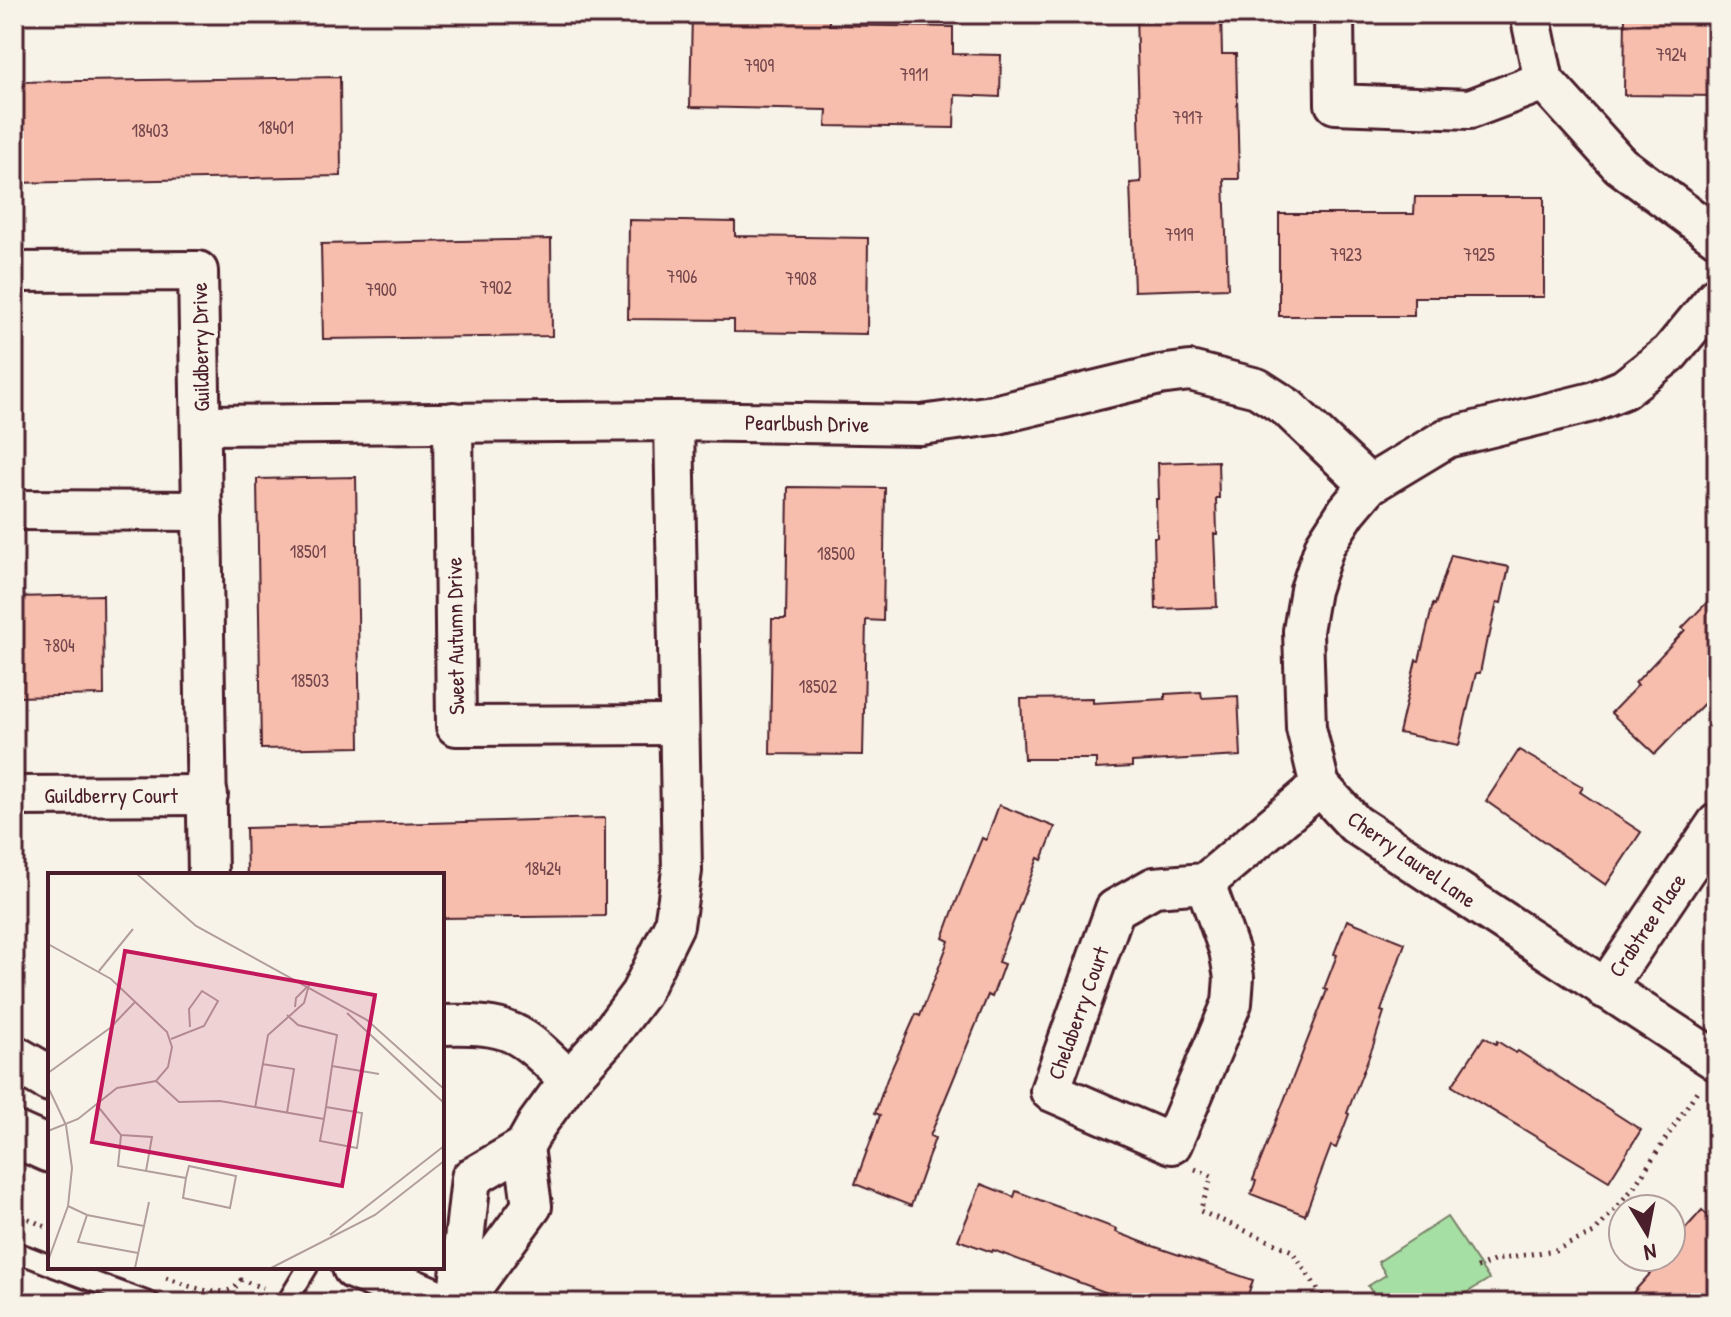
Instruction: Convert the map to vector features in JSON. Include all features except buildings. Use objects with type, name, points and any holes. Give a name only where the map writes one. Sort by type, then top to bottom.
[{"type":"main road","points":[[14,1058],[48,1078]]},
{"type":"main road","points":[[14,1134],[48,1149]]},
{"type":"main road","points":[[360,1269],[439,1303]]},
{"type":"street","points":[[1334,14],[1335,104],[1470,109],[1544,81]]},
{"type":"street","points":[[1530,14],[1544,81],[1620,165],[1717,237]]},
{"type":"street","name":"Guildberry Drive","points":[[14,272],[198,271],[208,873]]},
{"type":"street","name":"Cherry Laurel Lane","points":[[1716,1061],[1355,824],[1320,786],[1306,728],[1303,631],[1310,590],[1325,545],[1369,485],[1447,438],[1592,402],[1624,389],[1670,353],[1717,296]]},
{"type":"street","name":"Pearlbush Drive","points":[[201,425],[674,421],[921,425],[994,415],[1159,375],[1190,371],[1257,388],[1288,408],[1369,485]]},
{"type":"street","points":[[459,1303],[471,1178],[524,1147],[569,1080],[607,1038],[640,994],[674,925],[682,871],[674,421]]},
{"type":"street","name":"Sweet Autumn Drive","points":[[453,422],[456,726],[678,725]]},
{"type":"street","points":[[14,510],[203,511]]},
{"type":"street","points":[[1172,1144],[1232,1003],[1234,977],[1229,950],[1205,883],[1320,786]]},
{"type":"street","name":"Guildberry Court","points":[[14,796],[208,795]]},
{"type":"street","name":"Crabtree Place","points":[[1605,989],[1717,823]]},
{"type":"street","name":"Chelaberry Court","points":[[1172,1144],[1050,1091],[1115,909],[1154,887],[1205,883]]},
{"type":"street","points":[[444,1025],[483,1024],[523,1037],[569,1080]]},
{"type":"street","points":[[459,1303],[532,1206],[524,1147]]},
{"type":"lane","points":[[14,1251],[48,1264]]},
{"type":"lane","points":[[60,1269],[151,1303]]},
{"type":"lane","points":[[281,1298],[306,1269]]},
{"type":"path","points":[[1477,1268],[1496,1260],[1555,1250],[1594,1233],[1634,1187],[1716,1061]]},
{"type":"path","points":[[1172,1144],[1186,1166],[1212,1176],[1200,1211],[1292,1251],[1327,1303]]},
{"type":"path","points":[[14,1212],[48,1228]]},
{"type":"path","points":[[164,1277],[201,1289],[229,1292],[237,1288],[241,1280],[281,1298]]},
{"type":"green space","points":[[1447,1217],[1489,1279],[1450,1303],[1379,1303],[1368,1286],[1386,1275],[1378,1262]]}]
